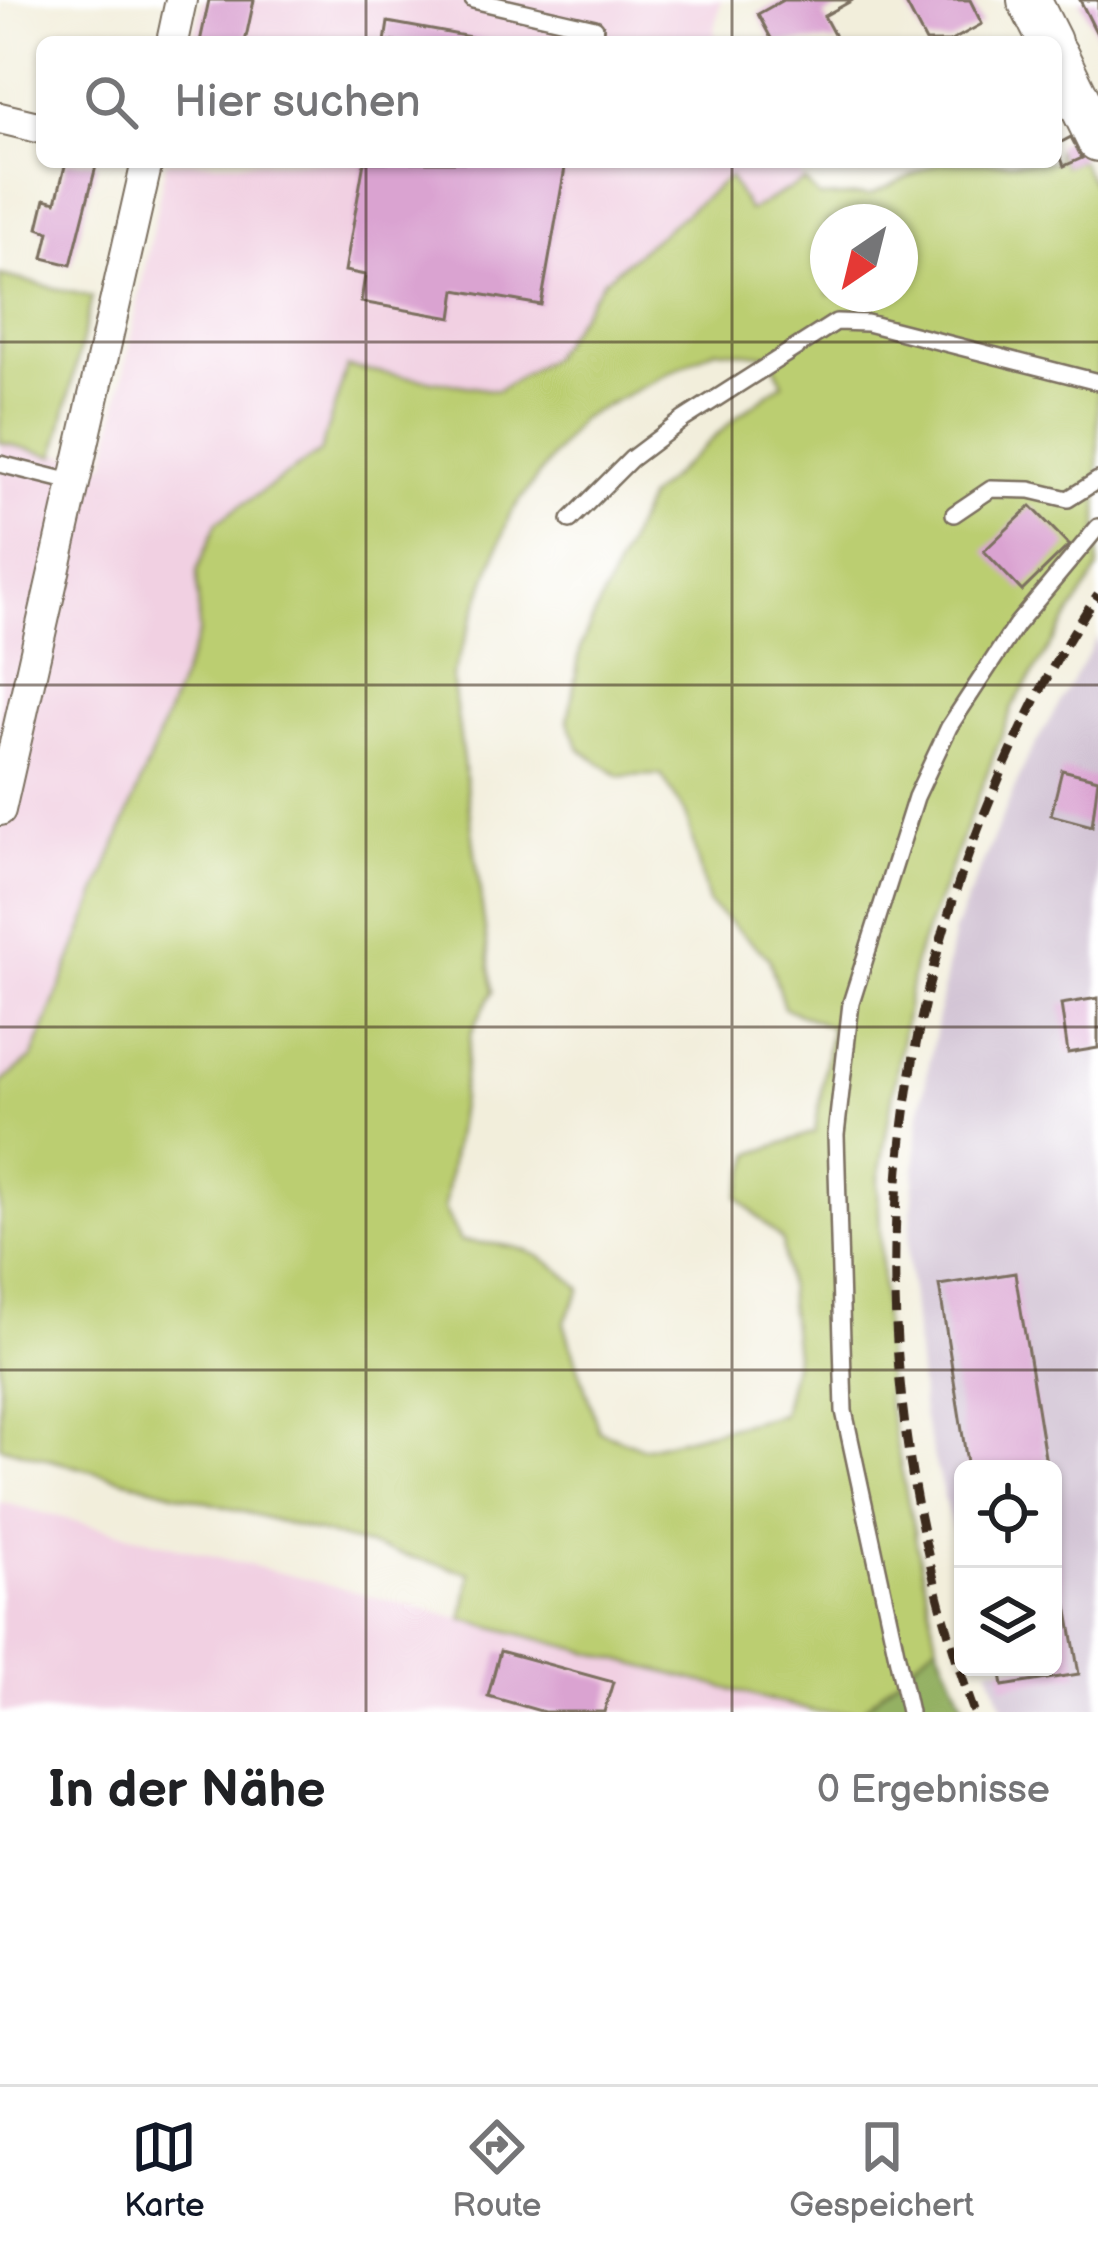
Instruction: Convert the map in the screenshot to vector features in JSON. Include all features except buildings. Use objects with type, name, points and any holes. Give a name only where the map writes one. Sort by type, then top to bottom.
[{"type":"street","points":[[173,36],[181,0]]},
{"type":"street","points":[[1029,0],[1047,36]]},
{"type":"street","points":[[1062,66],[1098,140]]},
{"type":"street","points":[[0,118],[36,127]]},
{"type":"street","points":[[0,810],[146,168]]},
{"type":"lane","points":[[472,0],[595,28]]},
{"type":"lane","points":[[570,520],[631,459],[684,419],[836,322],[867,323],[1098,382]]},
{"type":"lane","points":[[0,464],[72,482]]},
{"type":"lane","points":[[954,514],[991,489],[1030,490],[1068,499],[1098,480]]},
{"type":"lane","points":[[909,1712],[844,1411],[836,1135],[851,1004],[916,797],[949,727],[1016,625],[1098,526]]},
{"type":"shaded area","points":[[203,0],[721,0],[716,36],[194,36]]},
{"type":"shaded area","points":[[165,168],[796,168],[804,181],[749,212],[728,178],[604,280],[550,358],[497,391],[347,368],[320,452],[217,522],[197,571],[199,632],[33,1057],[0,1084],[0,442],[106,464]]},
{"type":"shaded area","points":[[1098,637],[1098,1712],[1005,1712],[991,1676],[1062,1676],[1062,1460],[954,1460],[954,1537],[923,1416],[908,1257],[920,1112],[954,931],[1028,757]]},
{"type":"shaded area","points":[[0,1502],[463,1619],[816,1712],[0,1712]]},
{"type":"green space","points":[[1079,159],[1098,192],[1098,570],[1013,706],[915,960],[878,1183],[887,1400],[937,1642],[860,1712],[816,1712],[463,1619],[470,1573],[0,1446],[0,1084],[33,1057],[199,633],[197,571],[217,522],[320,452],[347,367],[497,391],[550,358],[604,280],[729,177],[749,211],[804,181],[819,197],[870,195],[927,168],[1062,168],[1062,162],[1064,166]],"holes":[[[716,349],[769,355],[783,383],[739,415],[648,498],[581,646],[568,721],[580,749],[619,776],[661,775],[686,814],[708,903],[769,958],[784,1008],[831,1027],[815,1132],[752,1154],[738,1197],[782,1240],[795,1355],[782,1414],[643,1448],[599,1431],[564,1323],[581,1289],[539,1256],[460,1241],[444,1209],[471,1033],[493,991],[452,676],[510,514],[580,419]]]},
{"type":"green space","points":[[0,275],[92,297],[55,456],[0,442]]},
{"type":"green space","points":[[937,1642],[967,1712],[860,1712]]},
{"type":"railway","points":[[974,1712],[939,1597],[913,1482],[899,1367],[895,1252],[902,1137],[920,1023],[950,909],[1015,743],[1053,667],[1098,594]]}]
